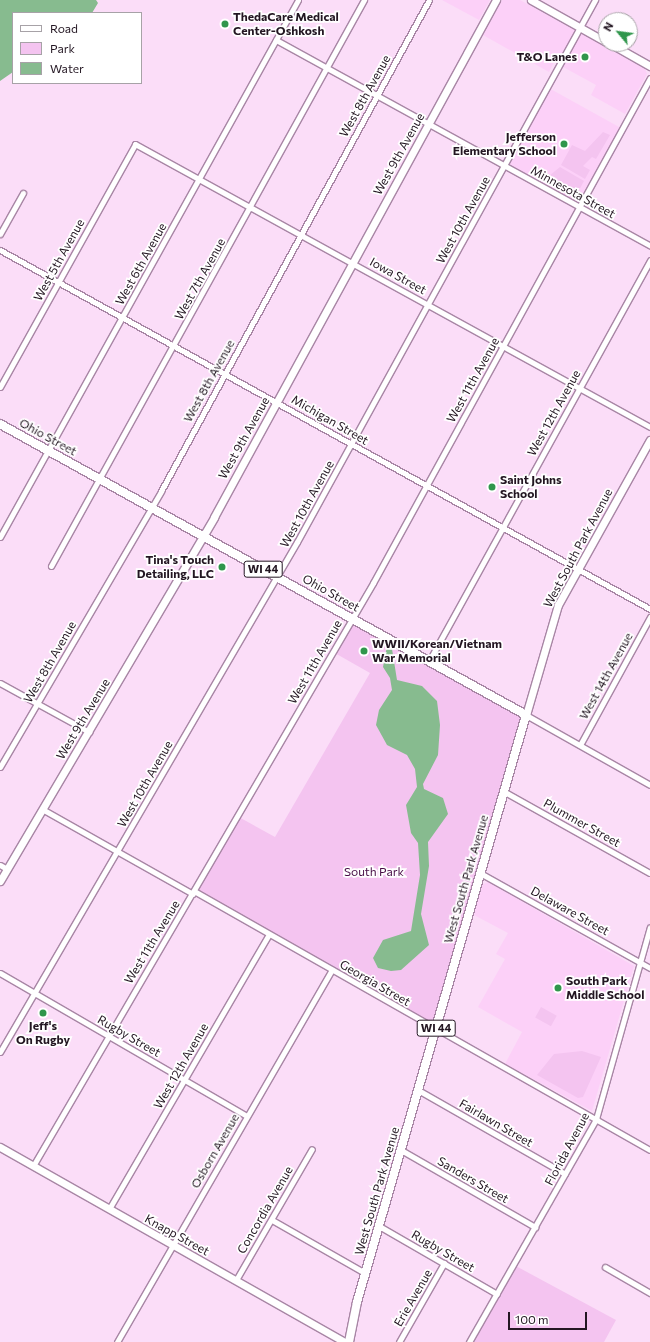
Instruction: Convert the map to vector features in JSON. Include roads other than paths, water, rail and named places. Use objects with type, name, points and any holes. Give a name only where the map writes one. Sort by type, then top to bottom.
[{"type":"main road","name":"West 9th Avenue","points":[[0,881],[203,536],[496,0]]},
{"type":"main road","points":[[531,0],[598,37]]},
{"type":"main road","points":[[625,52],[650,66]]},
{"type":"main road","name":"Ohio Street","points":[[0,424],[526,715]]},
{"type":"main road","name":"West South Park Avenue","points":[[349,1342],[365,1273],[558,605],[650,440]]},
{"type":"main road","name":"Knapp Street","points":[[0,1147],[344,1342]]},
{"type":"street","name":"West 6th Avenue","points":[[0,537],[50,452],[298,0]]},
{"type":"street","name":"West 7th Avenue","points":[[51,566],[100,480],[364,0]]},
{"type":"street","name":"West 8th Avenue","points":[[0,767],[151,507],[429,0]]},
{"type":"street","name":"West 10th Avenue","points":[[0,1052],[277,577],[595,0]]},
{"type":"street","name":"Minnesota Street","points":[[276,40],[650,246]]},
{"type":"street","name":"West 11th Avenue","points":[[33,1166],[352,619],[427,486],[650,78]]},
{"type":"street","name":"Iowa Street","points":[[135,144],[650,427]]},
{"type":"street","name":"West 5th Avenue","points":[[0,387],[135,144]]},
{"type":"street","points":[[0,234],[23,193]]},
{"type":"street","name":"Michigan Street","points":[[0,250],[224,374],[277,401],[650,609]]},
{"type":"street","name":"West 12th Avenue","points":[[429,661],[650,260]]},
{"type":"street","name":"West 14th Avenue","points":[[580,745],[650,617]]},
{"type":"street","points":[[0,683],[89,732]]},
{"type":"street","name":"Ohio Street","points":[[526,715],[650,785]]},
{"type":"street","name":"Plummer Street","points":[[504,791],[650,873]]},
{"type":"street","name":"Georgia Street","points":[[42,809],[117,852],[269,934],[435,1030],[650,1150]]},
{"type":"street","points":[[0,865],[7,869]]},
{"type":"street","name":"Delaware Street","points":[[480,873],[650,968]]},
{"type":"street","name":"Florida Avenue","points":[[469,1342],[596,1119],[650,927]]},
{"type":"street","name":"West 12th Avenue","points":[[109,1209],[269,934]]},
{"type":"street","name":"Osborn Avenue","points":[[117,1342],[332,970]]},
{"type":"street","name":"Rugby Street","points":[[0,973],[247,1116]]},
{"type":"street","name":"Fairlawn Street","points":[[418,1090],[565,1174]]},
{"type":"street","name":"Concordia Avenue","points":[[236,1280],[312,1149]]},
{"type":"street","name":"Sanders Street","points":[[401,1150],[535,1227]]},
{"type":"street","points":[[272,1220],[365,1273]]},
{"type":"street","name":"Rugby Street","points":[[379,1226],[497,1294]]},
{"type":"street","name":"Erie Avenue","points":[[399,1342],[444,1263]]},
{"type":"street","points":[[605,1267],[650,1293]]},
{"type":"water","points":[[0,0],[96,0],[98,3],[93,12],[12,12],[12,73],[0,81]]},
{"type":"water","points":[[387,646],[392,649],[397,680],[422,686],[437,701],[440,725],[438,755],[423,784],[424,789],[443,798],[448,814],[428,842],[429,866],[421,914],[429,945],[401,970],[391,971],[378,968],[373,958],[383,940],[411,931],[420,875],[418,843],[411,833],[406,805],[417,787],[415,769],[407,755],[387,745],[376,725],[379,710],[392,690],[390,678],[383,667]]},
{"type":"place","name":"ThedaCare Medical Center-Oshkosh","points":[[225,24]]},
{"type":"place","name":"T&O Lanes","points":[[585,57]]},
{"type":"place","name":"Jefferson Elementary School","points":[[564,144]]},
{"type":"place","name":"Saint Johns School","points":[[492,487]]},
{"type":"place","name":"Tina's Touch Detailing, LLC","points":[[222,567]]},
{"type":"place","name":"WWII/Korean/Vietnam War Memorial","points":[[364,651]]},
{"type":"place","name":"South Park Middle School","points":[[558,988]]},
{"type":"place","name":"Jeff's On Rugby","points":[[43,1013]]},
{"type":"park label","name":"South Park","points":[[374,872]]}]
